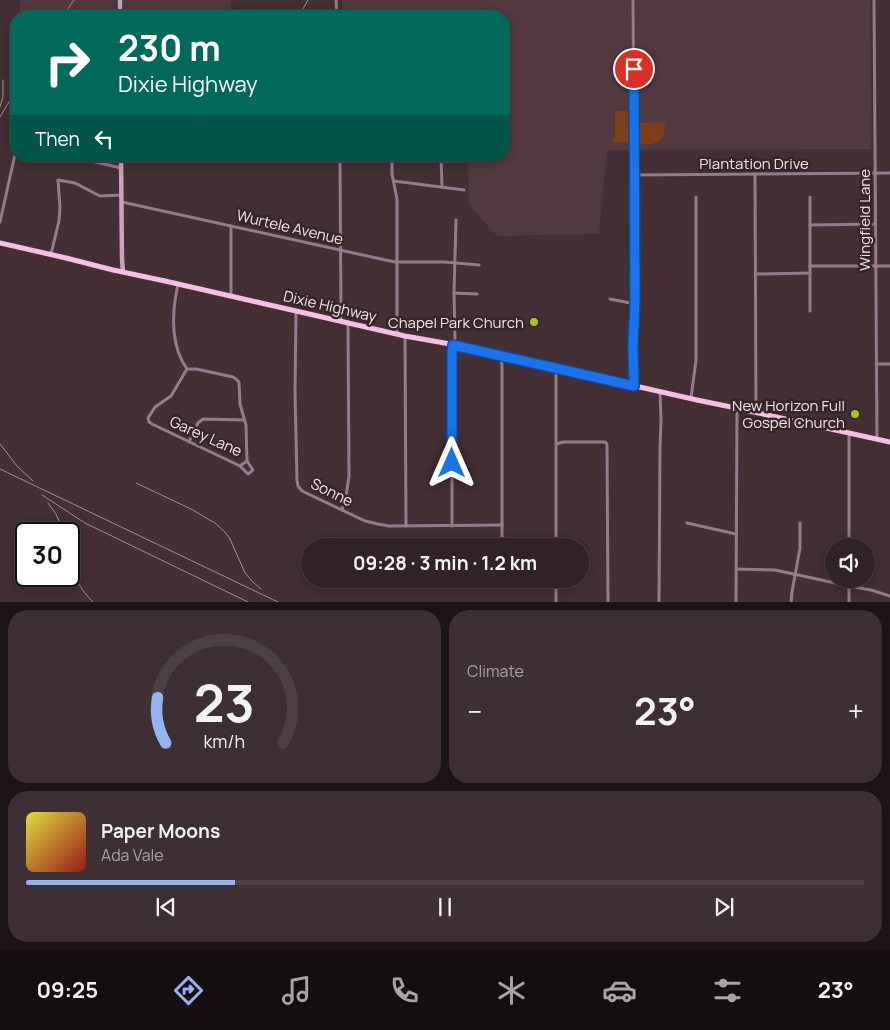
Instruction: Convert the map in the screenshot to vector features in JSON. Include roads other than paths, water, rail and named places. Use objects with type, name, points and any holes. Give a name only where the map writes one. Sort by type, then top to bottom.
[{"type":"main road","name":"Dixie Highway","points":[[0,243],[405,336],[890,442]]},
{"type":"street","points":[[633,0],[634,386]]},
{"type":"street","name":"Wingfield Lane","points":[[874,0],[877,439]]},
{"type":"street","points":[[0,222],[13,162]]},
{"type":"street","points":[[96,162],[121,168]]},
{"type":"street","points":[[121,162],[123,272]]},
{"type":"street","points":[[340,162],[341,321]]},
{"type":"street","points":[[392,162],[392,174],[397,198],[397,333]]},
{"type":"street","points":[[441,162],[442,187]]},
{"type":"street","name":"Plantation Drive","points":[[634,174],[890,173]]},
{"type":"street","points":[[755,174],[756,412]]},
{"type":"street","points":[[51,254],[59,221],[58,180],[75,183],[100,196],[121,195]]},
{"type":"street","points":[[394,181],[464,190]]},
{"type":"street","points":[[691,399],[696,360],[696,197]]},
{"type":"street","points":[[810,197],[810,311]]},
{"type":"street","name":"Wurtele Avenue","points":[[121,201],[396,262],[444,262],[478,265]]},
{"type":"street","points":[[452,526],[452,352],[455,338],[456,220]]},
{"type":"street","points":[[810,225],[875,224]]},
{"type":"street","points":[[231,226],[231,296]]},
{"type":"street","points":[[810,266],[890,266]]},
{"type":"street","points":[[756,274],[810,273]]},
{"type":"street","points":[[178,284],[174,303],[175,331],[180,357],[187,369]]},
{"type":"street","points":[[454,293],[477,294]]},
{"type":"street","points":[[610,299],[634,304]]},
{"type":"street","name":"Sonne","points":[[296,311],[295,392],[297,483],[299,488],[303,492],[371,523],[389,526],[502,525]]},
{"type":"street","points":[[342,510],[349,476],[348,323]]},
{"type":"street","points":[[405,336],[406,526]]},
{"type":"street","points":[[501,356],[502,537],[504,538]]},
{"type":"street","points":[[876,364],[890,364]]},
{"type":"street","name":"Garey Lane","points":[[187,369],[205,371],[238,380],[240,404],[244,420],[246,425],[247,461],[240,466],[152,424],[148,419],[153,409],[171,396],[187,369]]},
{"type":"street","points":[[556,369],[556,538]]},
{"type":"street","points":[[660,392],[660,602],[664,602]]},
{"type":"street","points":[[736,602],[737,408]]},
{"type":"street","points":[[189,442],[198,423],[203,419],[244,420]]},
{"type":"street","points":[[849,538],[850,433]]},
{"type":"street","points":[[556,444],[563,442],[606,443],[608,447],[608,602]]},
{"type":"street","points":[[240,466],[248,474],[253,470],[247,461]]},
{"type":"street","points":[[687,523],[736,534]]},
{"type":"street","points":[[791,602],[800,548],[800,524]]},
{"type":"street","points":[[736,569],[764,569],[825,581]]},
{"type":"street","points":[[556,588],[556,602]]},
{"type":"street","points":[[849,588],[849,602]]},
{"type":"street","points":[[860,588],[890,596]]},
{"type":"railway","points":[[67,10],[74,0]]},
{"type":"railway","points":[[302,10],[308,0]]},
{"type":"railway","points":[[0,107],[3,97],[3,80]]},
{"type":"railway","points":[[0,117],[10,100]]},
{"type":"railway","points":[[0,444],[17,466],[33,481]]},
{"type":"railway","points":[[0,469],[278,602]]},
{"type":"railway","points":[[136,483],[191,509],[215,523],[230,539],[245,573],[261,589]]},
{"type":"railway","points":[[42,495],[85,523],[248,602]]},
{"type":"railway","points":[[48,503],[60,522]]},
{"type":"railway","points":[[80,586],[93,602]]},
{"type":"place","name":"Chapel Park Church","points":[[534,322]]},
{"type":"place","name":"New Horizon Full Gospel Church","points":[[855,414]]}]
